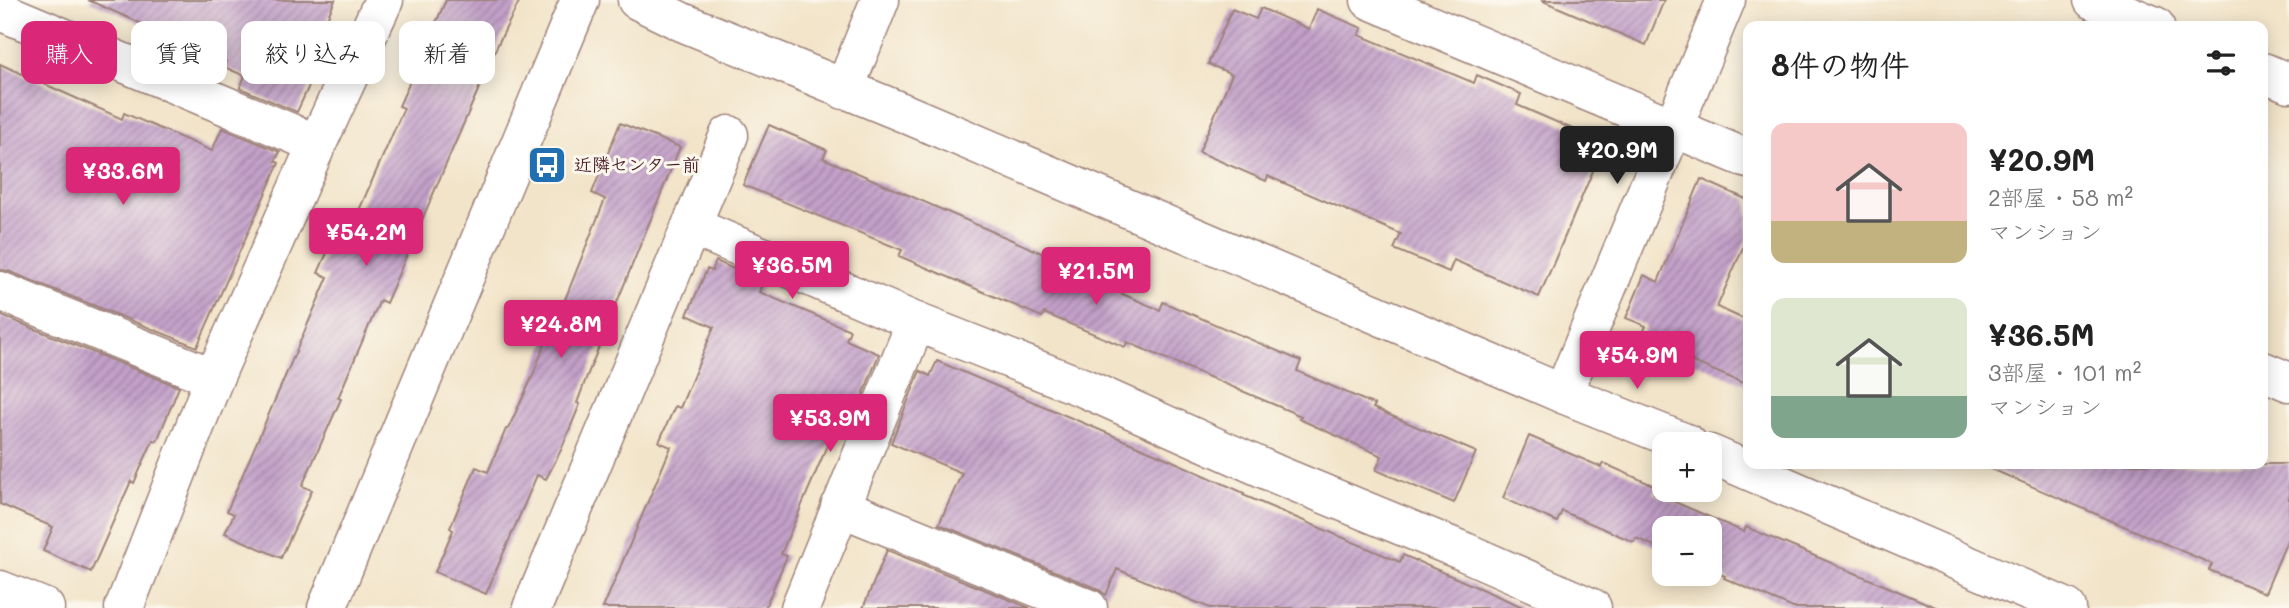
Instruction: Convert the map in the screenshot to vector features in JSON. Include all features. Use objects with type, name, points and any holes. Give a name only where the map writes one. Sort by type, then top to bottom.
[{"type":"street","points":[[124,608],[214,378],[384,0]]},
{"type":"street","points":[[327,608],[580,0]]},
{"type":"street","points":[[637,0],[682,22],[1658,432]]},
{"type":"street","points":[[844,90],[880,0]]},
{"type":"street","points":[[1370,0],[1743,157]]},
{"type":"street","points":[[1563,394],[1726,0]]},
{"type":"street","points":[[2093,0],[2143,21]]},
{"type":"street","points":[[0,11],[317,144]]},
{"type":"street","points":[[2268,74],[2289,83]]},
{"type":"street","points":[[532,608],[729,135]]},
{"type":"street","points":[[691,226],[916,322],[1084,388],[1278,475],[1592,608]]},
{"type":"street","points":[[0,291],[214,378]]},
{"type":"street","points":[[800,608],[916,322]]},
{"type":"street","points":[[2268,374],[2289,382]]},
{"type":"street","points":[[1722,459],[1743,469]]},
{"type":"street","points":[[1744,469],[2049,605]]},
{"type":"street","points":[[840,507],[1088,608]]},
{"type":"street","points":[[0,590],[46,608]]},
{"type":"building","points":[[88,0],[335,0],[326,21],[241,21],[241,74],[227,68],[227,21],[136,21]]},
{"type":"building","points":[[446,0],[520,0],[495,51],[495,21],[437,21]]},
{"type":"building","points":[[1541,0],[1664,0],[1646,45]]},
{"type":"building","points":[[1261,8],[1309,29],[1317,9],[1362,28],[1359,35],[1474,83],[1477,75],[1521,94],[1517,105],[1598,140],[1588,163],[1595,166],[1539,297],[1454,260],[1449,272],[1394,249],[1401,234],[1268,176],[1266,181],[1199,152],[1232,74],[1208,64],[1232,9],[1256,19]]},
{"type":"building","points":[[0,64],[21,73],[21,84],[44,84],[122,119],[124,113],[212,151],[222,128],[280,152],[275,161],[279,163],[197,347],[0,270]]},
{"type":"building","points":[[242,84],[310,84],[297,112],[240,88]]},
{"type":"building","points":[[409,84],[481,84],[386,303],[380,300],[338,398],[341,399],[302,486],[312,490],[281,558],[225,533],[234,514],[227,511],[328,277],[318,273],[346,210],[357,215],[404,108],[399,106]]},
{"type":"building","points":[[620,123],[680,147],[587,376],[577,403],[580,404],[561,450],[546,479],[537,475],[486,594],[435,572],[476,467],[488,472],[530,382],[560,306],[562,307],[605,199],[592,193]]},
{"type":"building","points":[[769,125],[827,150],[823,158],[1065,263],[1063,269],[1160,310],[1163,302],[1301,361],[1297,371],[1375,405],[1373,408],[1476,452],[1454,503],[1376,470],[1382,456],[1299,419],[1301,416],[1127,342],[1125,347],[1044,313],[1042,317],[899,256],[902,250],[743,185]]},
{"type":"building","points":[[1701,179],[1743,198],[1743,247],[1717,307],[1743,319],[1743,383],[1691,361],[1688,367],[1638,345],[1646,326],[1626,318],[1644,275],[1658,282]]},
{"type":"building","points":[[716,261],[763,282],[759,292],[850,330],[846,340],[879,354],[851,425],[842,421],[834,440],[830,439],[781,554],[787,556],[765,608],[603,608],[671,447],[659,442],[675,406],[680,408],[714,327],[687,315],[707,269],[712,271]]},
{"type":"building","points":[[0,315],[179,387],[157,441],[153,440],[134,483],[131,481],[91,572],[43,551],[53,527],[0,504]]},
{"type":"building","points":[[937,361],[1166,458],[1244,493],[1243,495],[1400,562],[1403,555],[1525,608],[1210,608],[1117,569],[1106,595],[1096,588],[939,524],[962,473],[891,443],[920,371],[930,376]]},
{"type":"building","points":[[1529,436],[1601,467],[1603,463],[1652,485],[1652,502],[1675,502],[1707,516],[1652,516],[1652,545],[1636,538],[1634,542],[1562,511],[1557,522],[1503,498]]},
{"type":"building","points":[[2268,464],[2289,464],[2289,536],[2265,593],[2209,570],[2212,564],[1992,469],[2268,469]]},
{"type":"building","points":[[1722,522],[1744,532],[1746,527],[1938,608],[1793,608],[1724,578],[1722,575]]},
{"type":"building","points":[[887,550],[1030,608],[863,608]]},
{"type":"place","name":"近隣センター前","points":[[547,165]]}]
